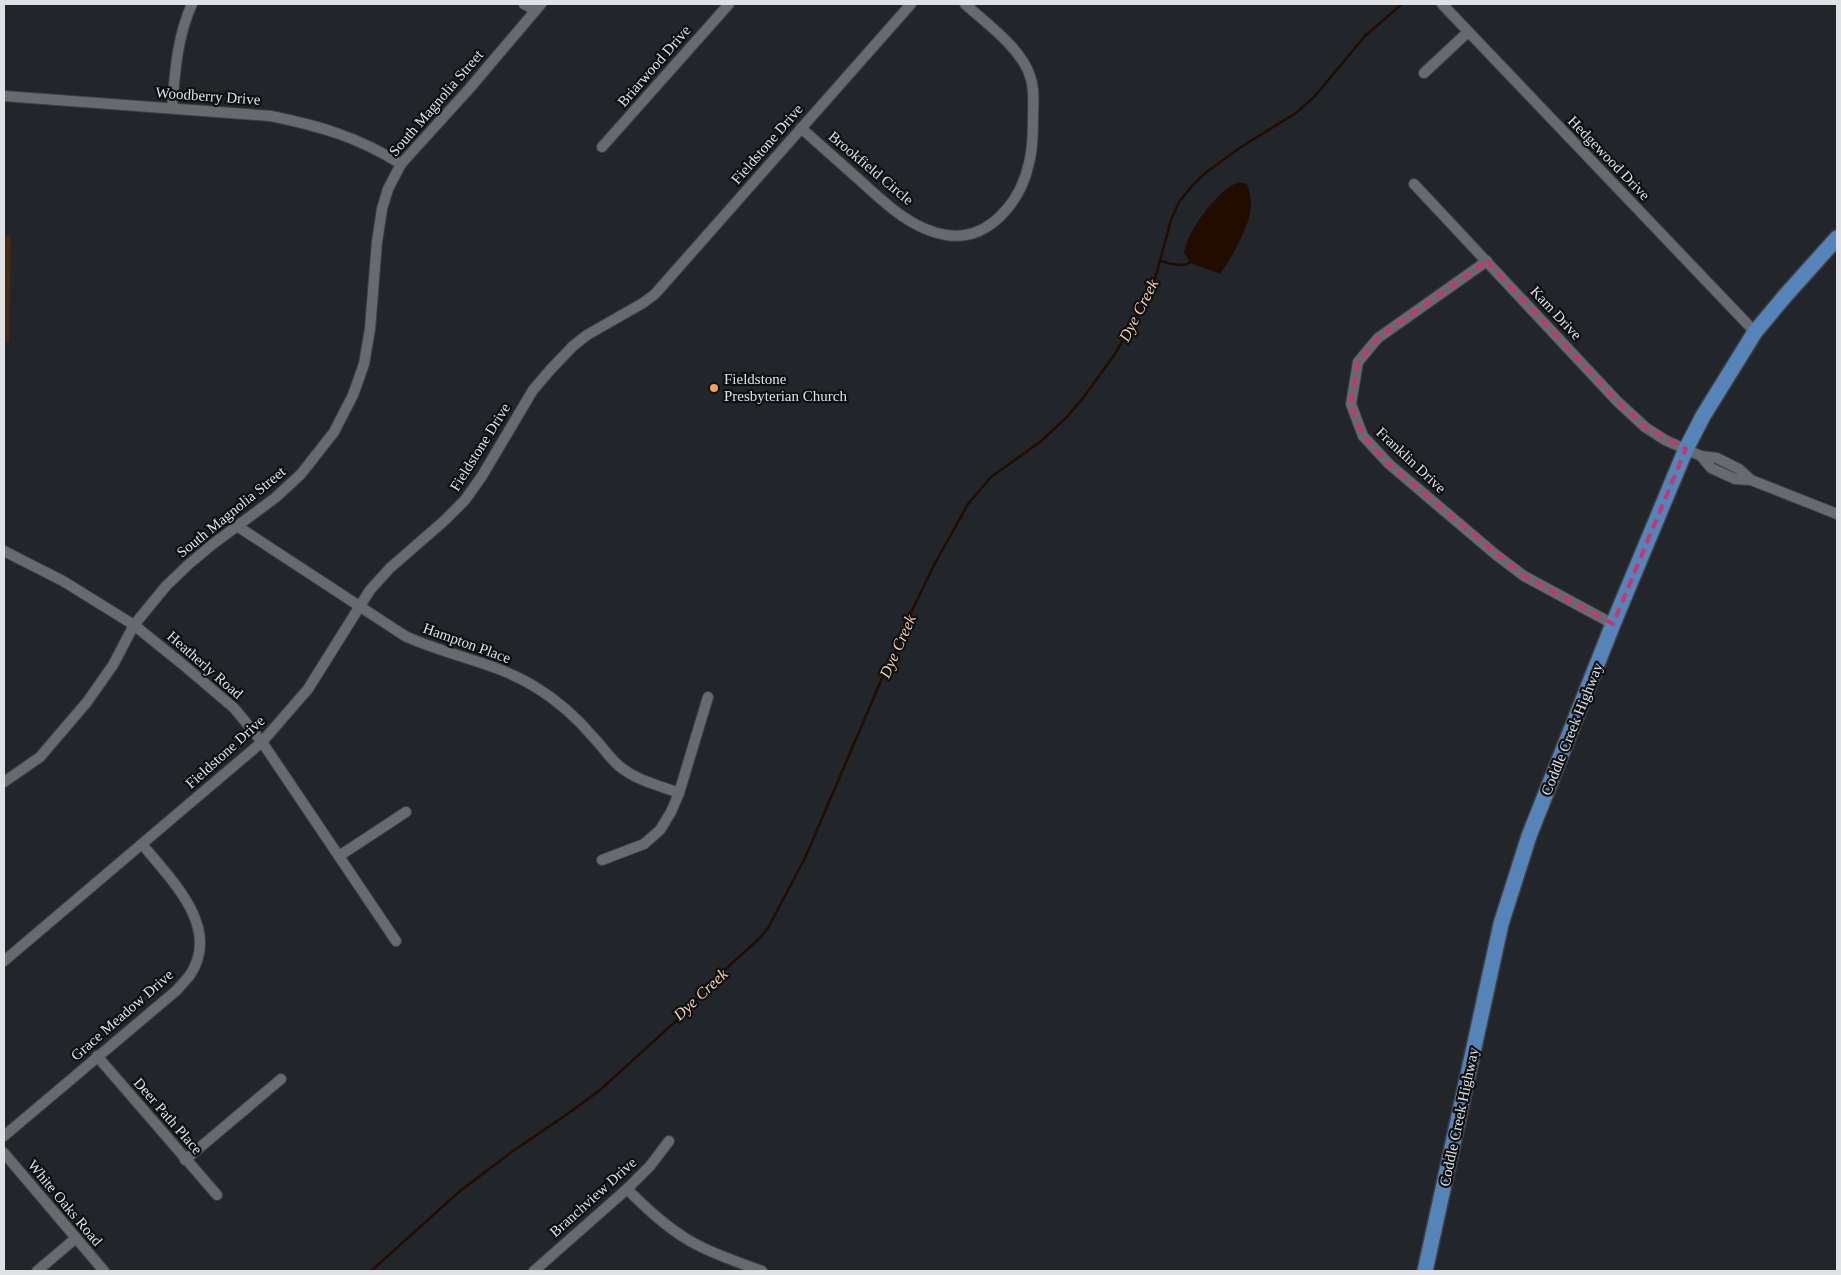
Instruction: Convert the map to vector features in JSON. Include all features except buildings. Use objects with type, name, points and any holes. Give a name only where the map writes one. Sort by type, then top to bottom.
[{"type":"main road","name":"Coddle Creek Highway","points":[[1425,1271],[1501,924],[1529,836],[1686,449],[1703,416],[1755,332],[1837,238]]},
{"type":"street","points":[[172,108],[176,56],[182,30],[192,4]]},
{"type":"street","points":[[524,4],[538,7]]},
{"type":"street","name":"Briarwood Drive","points":[[602,147],[729,4]]},
{"type":"street","name":"Fieldstone Drive","points":[[4,961],[262,742],[308,689],[370,590],[390,568],[444,522],[465,500],[482,476],[533,390],[551,369],[573,346],[587,335],[643,303],[655,294],[911,4]]},
{"type":"street","name":"Brookfield Circle","points":[[801,128],[890,208],[926,230],[947,235],[968,234],[988,227],[1007,211],[1021,188],[1029,164],[1033,93],[1030,76],[1023,61],[1014,49],[965,4]]},
{"type":"street","name":"Hedgewood Drive","points":[[1442,4],[1755,332]]},
{"type":"street","name":"South Magnolia Street","points":[[4,782],[40,757],[87,702],[112,665],[134,625],[166,586],[189,564],[275,498],[301,474],[334,432],[353,395],[364,364],[370,331],[377,242],[382,209],[388,189],[401,164],[469,89],[538,7]]},
{"type":"street","points":[[1424,74],[1468,32]]},
{"type":"street","name":"Woodberry Drive","points":[[4,96],[271,116],[307,123],[342,134],[377,148],[401,164]]},
{"type":"street","name":"Kam Drive","points":[[1414,184],[1617,401],[1645,427],[1665,440],[1701,456],[1717,458],[1739,468],[1751,480],[1837,514]]},
{"type":"street","name":"Franklin Drive","points":[[1487,261],[1378,338],[1358,362],[1351,404],[1363,436],[1389,464],[1495,554],[1524,576],[1614,624]]},
{"type":"street","name":"Hampton Place","points":[[237,526],[412,639],[427,646],[465,656],[501,669],[535,687],[576,719],[623,769],[639,778],[679,793]]},
{"type":"street","name":"Heatherly Road","points":[[4,551],[63,581],[134,625],[234,708],[262,742],[396,941]]},
{"type":"street","points":[[602,860],[644,844],[660,830],[671,812],[679,793],[708,697]]},
{"type":"street","points":[[339,856],[406,812]]},
{"type":"street","name":"Grace Meadow Drive","points":[[4,1136],[177,990],[190,974],[198,956],[200,936],[196,917],[186,899],[142,844]]},
{"type":"street","name":"Deer Path Place","points":[[97,1056],[217,1195]]},
{"type":"street","points":[[185,1160],[281,1078]]},
{"type":"street","name":"Branchview Drive","points":[[534,1271],[627,1189],[650,1166],[669,1141]]},
{"type":"street","name":"White Oaks Road","points":[[4,1153],[104,1271]]},
{"type":"street","points":[[627,1189],[649,1211],[691,1242],[762,1271]]},
{"type":"street","points":[[37,1271],[76,1238]]},
{"type":"highlighted area","points":[[1487,261],[1617,401],[1645,427],[1686,449],[1613,624],[1524,576],[1389,464],[1363,436],[1351,404],[1358,362],[1378,338]]},
{"type":"shaded area","points":[[1239,182],[1247,184],[1251,198],[1251,207],[1247,224],[1230,259],[1220,274],[1191,263],[1184,253],[1186,244],[1197,223],[1222,193]]},
{"type":"shaded area","points":[[4,236],[11,236],[9,341],[4,341]]},
{"type":"waterway","name":"Dye Creek","points":[[371,1271],[460,1191],[600,1090],[677,1020],[768,928],[805,858],[883,676],[900,642],[906,623],[934,565],[968,504],[991,477],[1040,442],[1066,418],[1115,354],[1155,279],[1171,220],[1179,202],[1192,186],[1204,174],[1241,147],[1296,113],[1314,97],[1365,36],[1402,4]]},
{"type":"waterway","points":[[1160,261],[1181,265],[1192,261]]},
{"type":"place","name":"Fieldstone Presbyterian Church","points":[[714,388]]}]
